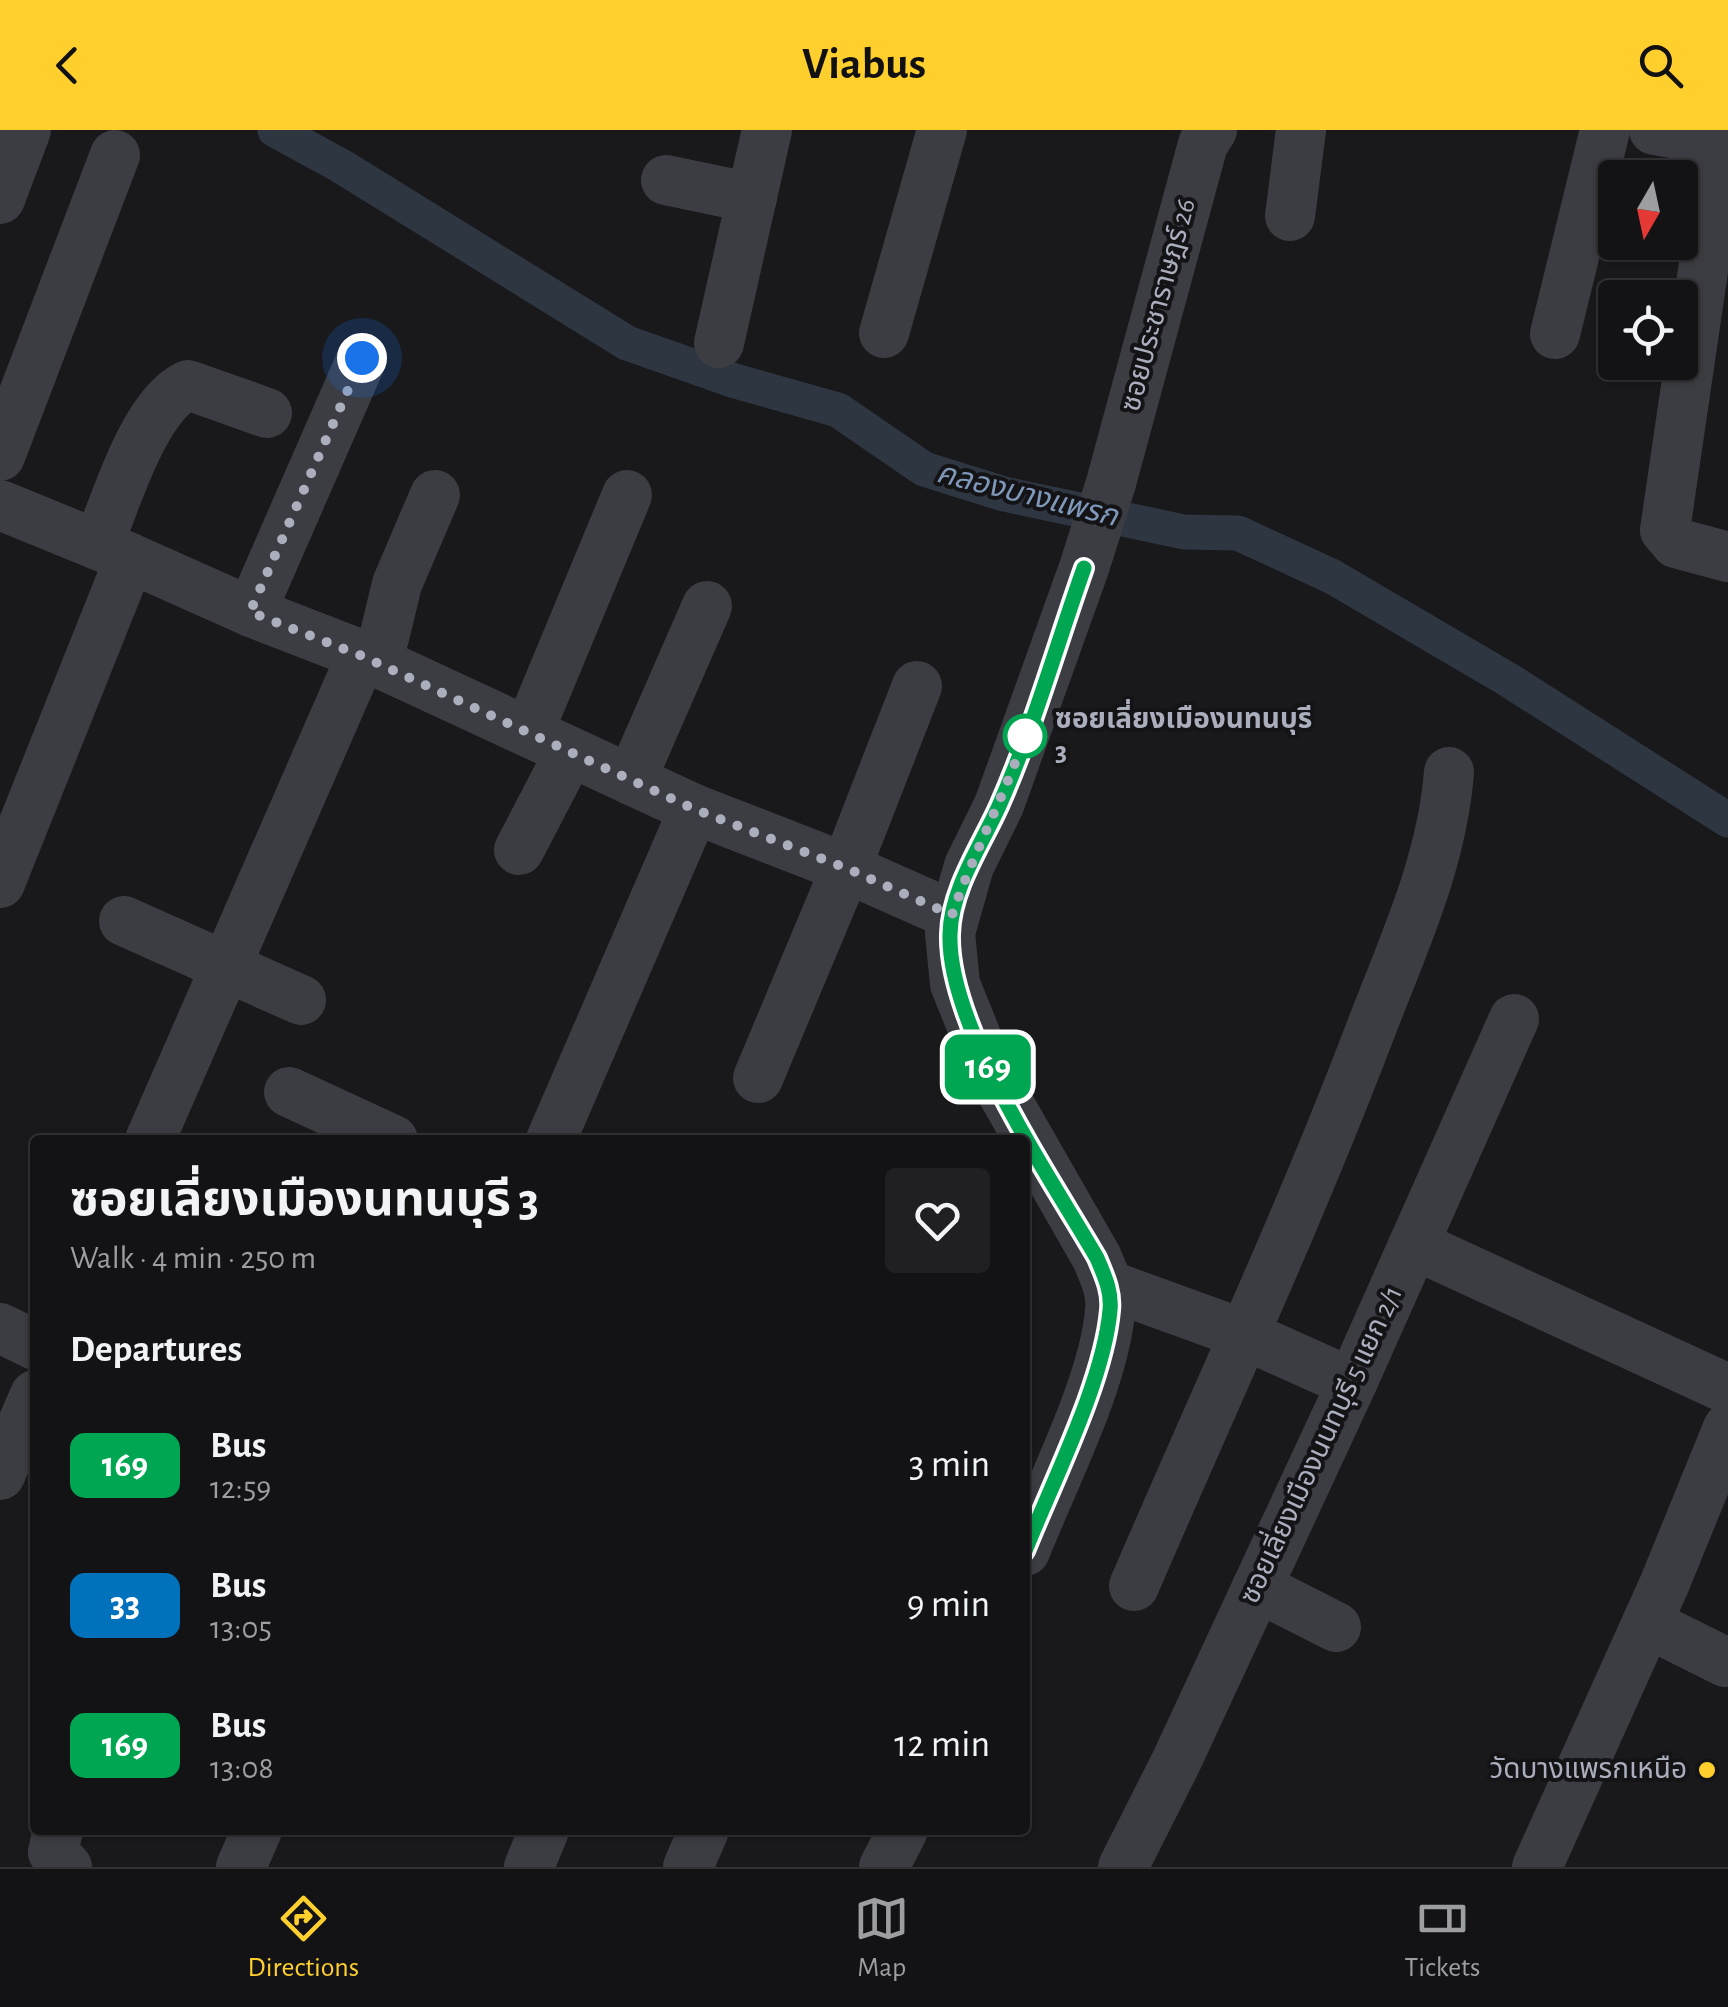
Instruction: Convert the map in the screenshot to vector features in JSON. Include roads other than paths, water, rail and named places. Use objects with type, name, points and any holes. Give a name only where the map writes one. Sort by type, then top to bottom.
[{"type":"street","points":[[0,199],[26,130]]},
{"type":"street","points":[[720,344],[767,130]]},
{"type":"street","points":[[884,332],[942,130]]},
{"type":"street","name":"ซอยประชาราษฎร์ 26","points":[[952,915],[1006,789],[1084,568],[1111,483],[1202,144],[1212,130]]},
{"type":"street","points":[[1290,216],[1300,130]]},
{"type":"street","points":[[1555,334],[1604,130]]},
{"type":"street","points":[[1654,130],[1728,142],[1705,257],[1665,530],[1676,543],[1728,556]]},
{"type":"street","points":[[0,456],[18,355],[115,155]]},
{"type":"street","points":[[666,180],[752,198]]},
{"type":"street","points":[[250,612],[362,358]]},
{"type":"street","points":[[0,882],[114,551],[132,462],[166,400],[188,385],[267,413]]},
{"type":"street","points":[[152,1135],[367,658],[384,638],[397,584],[435,495]]},
{"type":"street","points":[[519,850],[627,495]]},
{"type":"street","points":[[0,505],[367,658],[694,809],[846,868],[952,915],[955,984],[1011,1130]]},
{"type":"street","points":[[630,780],[708,606]]},
{"type":"street","points":[[758,1078],[918,686]]},
{"type":"street","points":[[1134,1586],[1344,1101],[1433,868],[1450,772]]},
{"type":"street","points":[[553,1135],[694,809]]},
{"type":"street","points":[[124,922],[301,1000]]},
{"type":"street","name":"ซอยเลี่ยงเมืองนนทบุรี 5 แยก 2/1","points":[[1122,1867],[1352,1384],[1514,1020]]},
{"type":"street","points":[[289,1092],[369,1135]]},
{"type":"street","points":[[1030,1158],[1097,1258],[1108,1285],[1110,1308],[1092,1385],[1030,1539]]},
{"type":"street","points":[[1415,1244],[1728,1390]]},
{"type":"street","points":[[1108,1285],[1243,1334],[1352,1384]]},
{"type":"street","points":[[0,1328],[30,1343]]},
{"type":"street","points":[[0,1475],[30,1407]]},
{"type":"street","points":[[1537,1867],[1647,1623],[1728,1428]]},
{"type":"street","points":[[1257,1587],[1336,1627]]},
{"type":"street","points":[[1647,1623],[1725,1662]]},
{"type":"street","points":[[57,1835],[53,1852],[67,1867]]},
{"type":"street","points":[[241,1867],[255,1835]]},
{"type":"street","points":[[529,1867],[542,1835]]},
{"type":"street","points":[[688,1867],[702,1835]]},
{"type":"street","points":[[884,1867],[900,1835]]},
{"type":"waterway","name":"คลองบางแพรก","points":[[275,130],[341,166],[627,343],[735,381],[838,410],[924,469],[1004,494],[1184,532],[1238,533],[1333,577],[1507,679],[1728,820]]},
{"type":"place","name":"ซอยเลี่ยงเมืองนทนบุรี 3","points":[[1025,736]]},
{"type":"place","name":"วัดบางแพรกเหนือ","points":[[1707,1770]]}]
